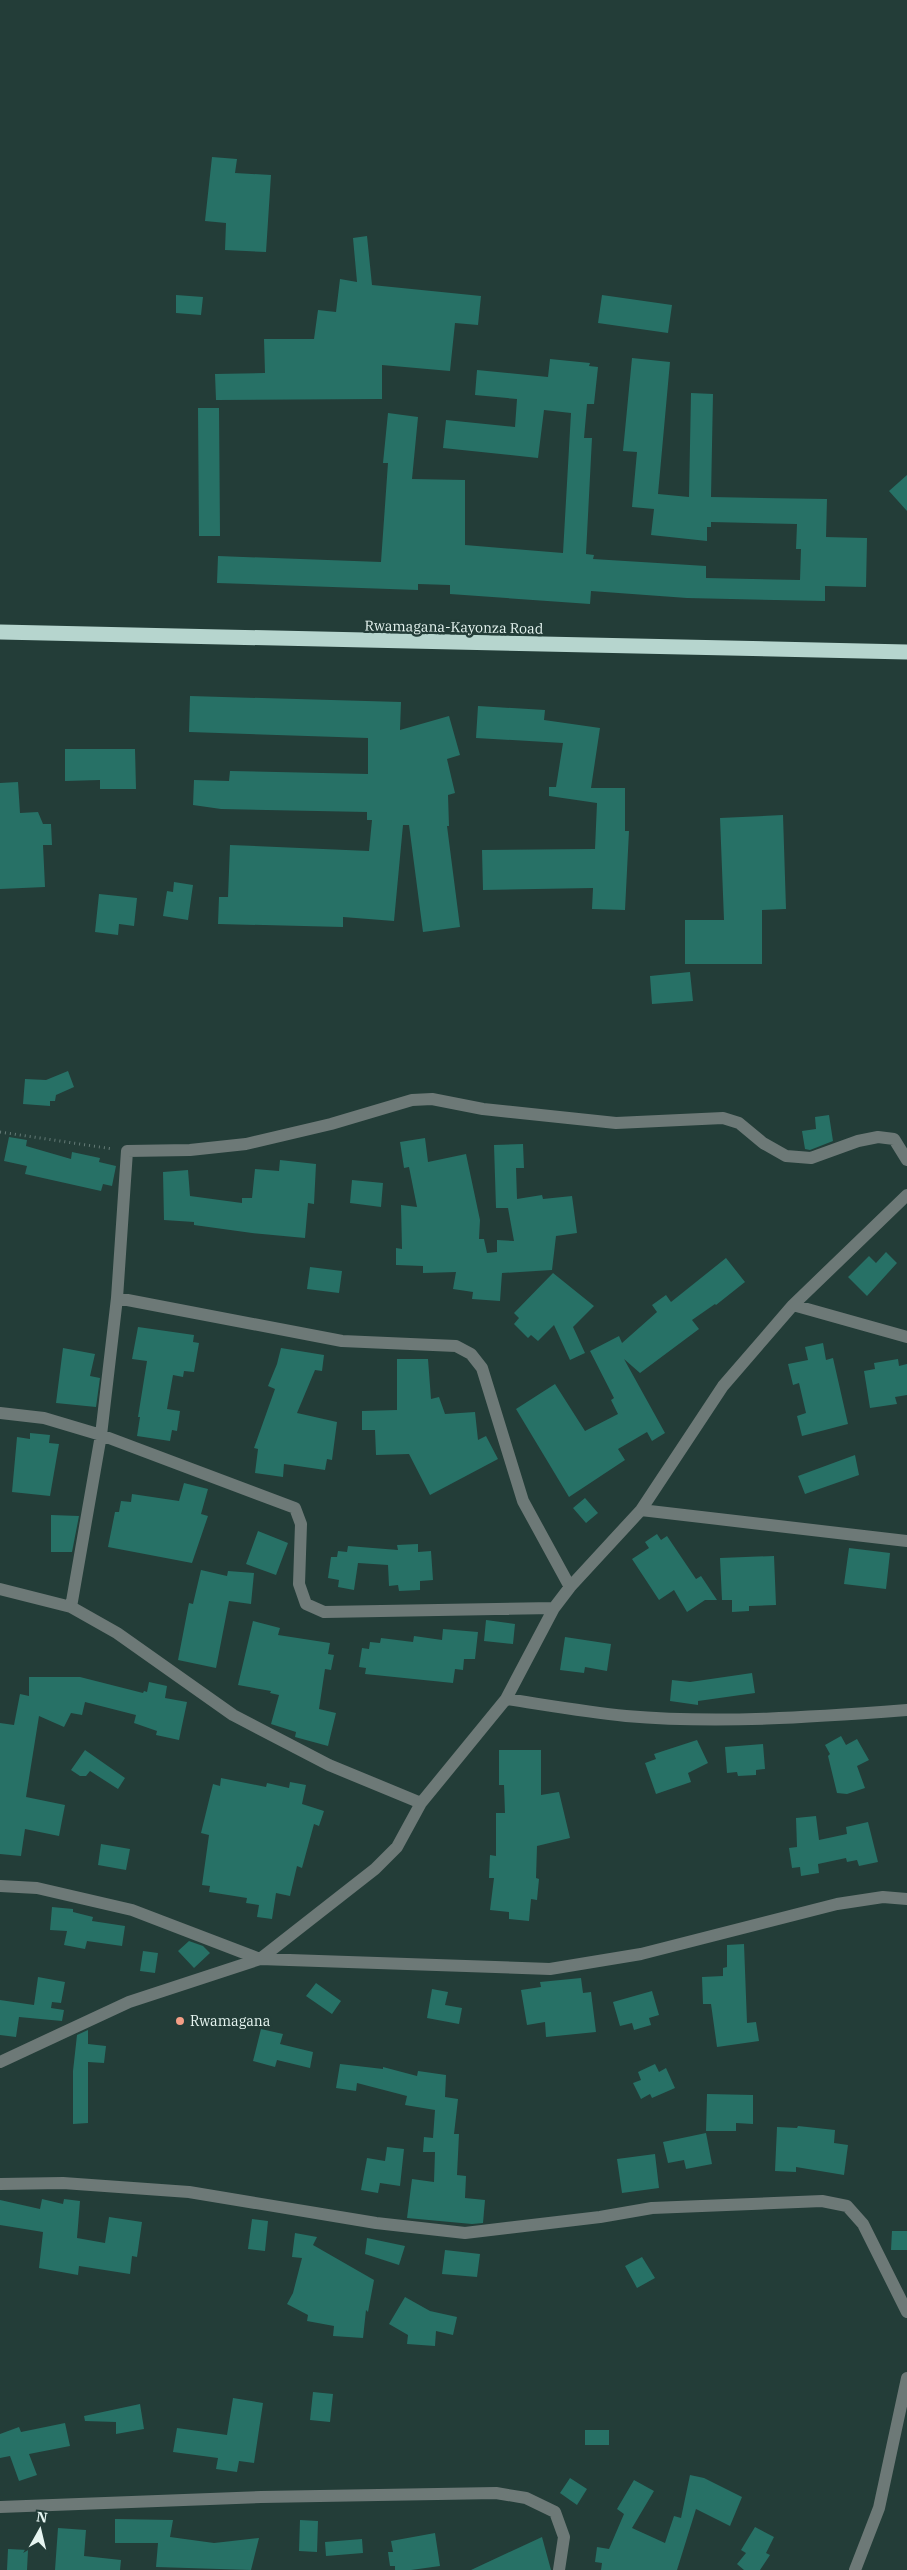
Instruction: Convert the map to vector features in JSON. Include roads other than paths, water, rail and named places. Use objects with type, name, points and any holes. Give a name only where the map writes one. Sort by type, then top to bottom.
[{"type":"highway","name":"Rwamagana-Kayonza Road","points":[[0,632],[907,652]]},
{"type":"street","points":[[71,1607],[101,1436],[117,1298],[127,1151],[190,1150],[246,1144],[331,1124],[412,1100],[432,1099],[492,1110],[616,1123],[723,1118],[739,1123],[763,1143],[786,1156],[811,1158],[858,1141],[878,1137],[894,1139],[907,1160]]},
{"type":"street","points":[[0,2062],[129,2002],[260,1959],[375,1869],[397,1847],[422,1804],[506,1699],[554,1608],[570,1587],[641,1510],[723,1386],[793,1305],[907,1195]]},
{"type":"street","points":[[117,1298],[307,1336],[342,1341],[440,1344],[456,1346],[471,1354],[482,1368],[523,1501],[570,1587]]},
{"type":"street","points":[[793,1305],[907,1337]]},
{"type":"street","points":[[0,1413],[44,1418],[101,1436],[295,1508],[301,1524],[299,1584],[306,1604],[324,1612],[554,1608]]},
{"type":"street","points":[[641,1510],[907,1541]]},
{"type":"street","points":[[0,1589],[71,1607],[117,1633],[233,1715],[328,1765],[422,1804]]},
{"type":"street","points":[[506,1699],[627,1716],[656,1717],[807,1716],[907,1710]]},
{"type":"street","points":[[0,1886],[36,1888],[132,1910],[260,1959],[550,1969],[640,1954],[837,1904],[883,1897],[907,1900]]},
{"type":"street","points":[[0,2184],[63,2183],[189,2192],[376,2224],[465,2233],[600,2217],[652,2208],[822,2201],[847,2206],[863,2224],[907,2312]]},
{"type":"street","points":[[855,2570],[878,2508],[907,2378]]},
{"type":"street","points":[[0,2507],[261,2497],[496,2493],[526,2498],[555,2512],[564,2537],[559,2570]]},
{"type":"place","name":"Rwamagana","points":[[180,2021]]}]
